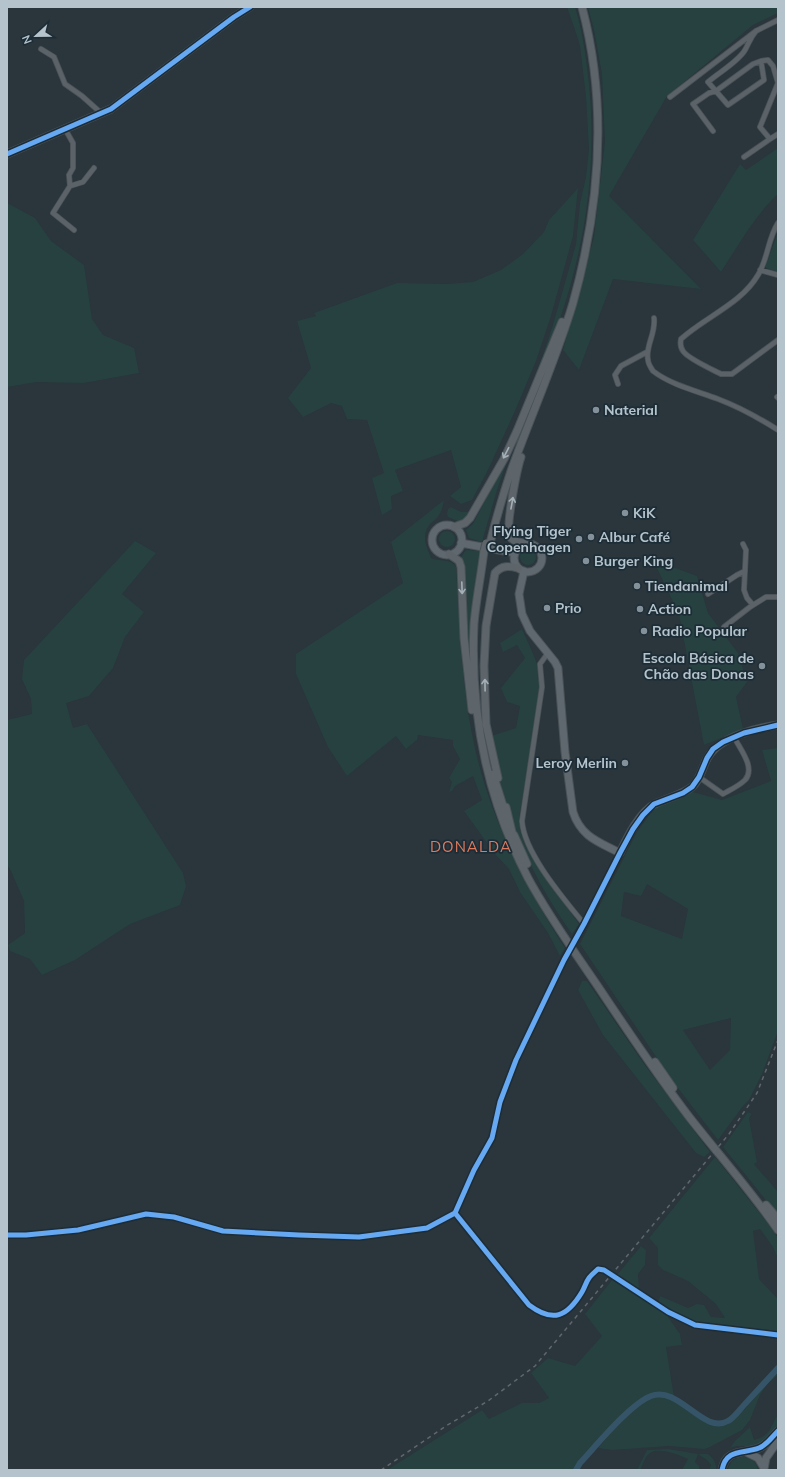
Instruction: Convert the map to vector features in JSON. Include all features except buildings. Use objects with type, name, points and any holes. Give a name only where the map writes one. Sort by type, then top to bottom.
[{"type":"main road","points":[[527,543],[518,542],[511,538],[508,530],[519,462],[551,376],[580,275],[593,210],[597,172],[599,134],[598,104],[595,73],[582,7]]},
{"type":"main road","points":[[454,527],[465,523],[470,518],[504,459],[572,302]]},
{"type":"main road","points":[[515,850],[495,798],[482,749],[475,698],[474,622],[488,543],[511,472],[557,350],[572,302]]},
{"type":"main road","points":[[486,552],[477,630],[478,692],[481,722],[490,765],[512,832],[535,880],[549,904],[646,1051],[700,1123],[778,1221]]},
{"type":"main road","points":[[449,554],[458,561],[460,567],[466,667],[477,739],[492,797],[528,877],[552,918],[661,1079],[778,1230]]},
{"type":"main road","points":[[512,832],[486,724],[485,643],[495,573],[498,569],[505,566],[521,570]]},
{"type":"street","points":[[7,154],[111,109],[234,17],[250,7]]},
{"type":"street","points":[[670,97],[756,31],[778,20]]},
{"type":"street","points":[[756,31],[745,50],[738,58],[708,82],[728,105],[764,80],[761,61]]},
{"type":"street","points":[[41,49],[54,57],[65,84],[82,96],[101,113]]},
{"type":"street","points":[[713,131],[693,104],[709,92],[716,91],[753,64],[768,60],[773,66],[778,83],[760,127],[770,139]]},
{"type":"street","points":[[65,128],[73,143],[73,168],[69,175],[70,186],[53,213],[74,230]]},
{"type":"street","points":[[744,157],[778,134]]},
{"type":"street","points":[[70,186],[83,182],[94,168]]},
{"type":"street","points":[[778,223],[760,270],[747,290],[730,304],[689,332],[681,339],[680,345],[683,352],[688,356],[721,374],[732,374],[778,340]]},
{"type":"street","points":[[760,270],[778,275]]},
{"type":"street","points":[[654,318],[655,326],[647,352],[648,361],[652,370],[672,382],[720,400],[778,430]]},
{"type":"street","points":[[618,384],[615,376],[621,366],[647,352]]},
{"type":"street","points":[[447,525],[454,527],[460,534],[461,543],[457,550],[449,554],[441,554],[432,543],[433,534],[439,527],[447,525]]},
{"type":"street","points":[[461,543],[515,554]]},
{"type":"street","points":[[521,570],[536,570],[541,564],[543,559],[541,550],[533,544],[527,543],[519,546],[515,554],[515,561],[521,570],[519,594],[522,614],[530,631],[555,662],[559,674],[567,775],[576,822],[587,835],[620,853]]},
{"type":"street","points":[[743,544],[746,550],[744,590],[747,598],[753,605]]},
{"type":"street","points":[[708,594],[737,574],[746,571]]},
{"type":"street","points":[[727,630],[724,627],[753,605],[766,597],[778,597]]},
{"type":"street","points":[[548,653],[540,664],[542,686],[522,821],[522,830],[529,847],[537,860],[584,924]]},
{"type":"street","points":[[7,1234],[26,1235],[78,1230],[146,1214],[174,1217],[223,1231],[299,1235],[359,1236],[427,1228],[455,1213],[474,1170],[492,1138],[500,1102],[516,1060],[564,960],[580,933],[626,840],[643,815],[654,804],[692,787],[699,777],[707,758],[713,749],[734,737],[754,730],[778,725]]},
{"type":"street","points":[[699,777],[723,794],[744,781],[749,774],[750,768],[734,737]]},
{"type":"street","points":[[455,1213],[529,1305],[546,1315],[561,1314],[573,1306],[589,1278],[598,1269],[604,1270],[668,1312],[695,1326],[778,1335]]},
{"type":"street","points":[[722,1470],[724,1463],[729,1456],[753,1450],[764,1445],[778,1431]]},
{"type":"street","points":[[764,1470],[766,1458],[778,1441]]},
{"type":"street","points":[[742,1452],[754,1455],[761,1461],[764,1470]]},
{"type":"green space","points":[[567,7],[575,7],[580,26],[589,84],[592,144],[590,174],[583,232],[577,261],[560,319],[536,375],[552,328],[576,244],[580,203],[586,177],[589,149],[586,97],[580,46]]},
{"type":"green space","points":[[588,7],[778,7],[778,13],[753,25],[667,96],[609,196],[701,289],[613,279],[579,370],[563,350],[594,237],[605,142],[602,74]]},
{"type":"green space","points":[[778,148],[778,194],[754,221],[721,272],[693,240],[740,164],[746,170]]},
{"type":"green space","points":[[578,188],[573,236],[551,316],[536,361],[487,472],[472,500],[461,504],[450,496],[461,487],[451,450],[395,470],[403,491],[391,496],[392,509],[382,515],[372,478],[384,473],[367,420],[347,419],[342,406],[331,403],[303,417],[288,398],[311,368],[297,321],[316,316],[314,313],[397,283],[447,284],[473,282],[501,270],[523,254],[544,232],[549,220]]},
{"type":"green space","points":[[7,203],[35,218],[51,241],[84,265],[92,319],[103,335],[134,348],[139,373],[84,383],[36,382],[7,387]]},
{"type":"green space","points":[[778,232],[778,272],[766,268],[766,265]]},
{"type":"green space","points":[[511,450],[497,490],[482,542],[469,538],[466,530],[473,524]]},
{"type":"green space","points":[[444,500],[437,518],[427,528],[425,541],[432,559],[449,561],[456,567],[466,697],[473,739],[480,767],[488,794],[509,848],[535,899],[565,948],[560,956],[548,933],[520,892],[509,869],[495,854],[464,811],[482,800],[473,776],[455,786],[452,791],[449,792],[452,782],[449,778],[460,759],[453,746],[453,740],[418,735],[417,740],[406,749],[396,736],[347,776],[328,747],[296,674],[296,654],[403,583],[391,542]]},
{"type":"green space","points":[[451,507],[461,512],[470,512],[464,521],[460,522],[448,517],[448,509]]},
{"type":"green space","points":[[447,531],[454,536],[455,539],[450,546],[447,547],[440,542],[439,539],[444,532]]},
{"type":"green space","points":[[135,541],[156,553],[122,594],[144,612],[125,637],[113,668],[89,696],[66,703],[73,728],[87,724],[183,873],[186,886],[180,905],[130,924],[75,960],[42,975],[30,959],[10,951],[8,945],[25,933],[24,901],[7,865],[7,720],[32,714],[31,699],[22,679],[24,660]]},
{"type":"green space","points":[[528,549],[535,554],[536,557],[531,564],[528,565],[521,560],[520,557],[525,550]]},
{"type":"green space","points":[[466,550],[481,551],[476,577],[470,629],[469,655],[464,570],[461,557]]},
{"type":"green space","points":[[659,562],[697,576],[708,613],[738,653],[747,682],[736,697],[743,729],[704,745],[679,614],[655,564]]},
{"type":"green space","points":[[522,629],[538,666],[541,691],[519,818],[520,830],[525,844],[554,890],[579,924],[572,934],[541,885],[511,821],[498,773],[491,736],[516,728],[520,706],[507,702],[501,688],[525,658],[517,645],[503,652],[500,643]]},
{"type":"green space","points":[[778,748],[778,1035],[777,1034],[762,1074],[749,1100],[718,1140],[671,1079],[580,944],[637,832],[650,814],[658,806],[693,792],[722,800],[771,781],[762,750]],"holes":[[[647,884],[688,909],[682,939],[621,916],[624,892],[641,896]],[[731,1018],[730,1050],[710,1070],[683,1030]]]},
{"type":"green space","points":[[582,981],[587,981],[644,1064],[710,1152],[704,1157],[696,1153],[603,1035],[578,990]]},
{"type":"green space","points":[[748,1112],[752,1114],[749,1118],[757,1162],[754,1164],[778,1192],[778,1215],[723,1147]]},
{"type":"green space","points":[[715,1157],[778,1238],[778,1259],[773,1247],[760,1229],[753,1231],[759,1279],[778,1299],[778,1332],[696,1323],[658,1304],[660,1296],[688,1308],[697,1304],[704,1305],[711,1317],[725,1318],[716,1304],[688,1281],[663,1270],[658,1265],[658,1248],[649,1238]]},
{"type":"green space","points":[[641,1246],[646,1250],[645,1265],[638,1274],[639,1291],[617,1275]]},
{"type":"green space","points":[[612,1280],[666,1314],[680,1334],[682,1345],[666,1347],[674,1397],[667,1394],[656,1393],[648,1394],[637,1401],[590,1449],[573,1470],[387,1470],[482,1410],[489,1419],[522,1403],[539,1403],[549,1398],[531,1373],[548,1358],[575,1366],[602,1336],[585,1314]]},
{"type":"green space","points":[[778,1371],[778,1375],[767,1384],[760,1395],[750,1420],[742,1430],[708,1448],[704,1449],[669,1446],[612,1450],[598,1448],[635,1408],[648,1399],[659,1396],[669,1398],[678,1403],[707,1423],[717,1425],[728,1424],[746,1408]]},
{"type":"green space","points":[[778,1414],[778,1425],[763,1442],[753,1446],[737,1446],[730,1448],[735,1441],[750,1427],[754,1440],[767,1434]]},
{"type":"green space","points":[[669,1449],[698,1454],[695,1462],[699,1466],[699,1470],[682,1470],[688,1459],[669,1452],[654,1451],[648,1454],[640,1470],[637,1470],[647,1450]]},
{"type":"green space","points":[[698,1454],[708,1454],[715,1463],[716,1470],[709,1470],[711,1465],[707,1460]]},
{"type":"green space","points":[[739,1457],[752,1459],[758,1470],[727,1470],[732,1461]]},
{"type":"waterway","points":[[576,1470],[580,1463],[604,1436],[633,1407],[643,1400],[651,1396],[661,1394],[671,1397],[709,1421],[719,1423],[728,1421],[778,1368]]},
{"type":"railway","points":[[381,1470],[446,1426],[488,1401],[535,1366],[729,1134],[757,1093],[778,1040]]},
{"type":"cycle path","points":[[7,154],[111,109],[234,17],[250,7]]},
{"type":"cycle path","points":[[7,1235],[26,1235],[78,1230],[146,1214],[174,1217],[223,1231],[359,1237],[427,1228],[455,1213],[474,1170],[492,1138],[500,1102],[516,1060],[564,960],[633,829],[643,815],[654,804],[683,793],[692,787],[699,777],[707,758],[713,749],[723,742],[744,733],[778,725]]},
{"type":"cycle path","points":[[455,1213],[529,1305],[545,1314],[559,1315],[571,1307],[582,1292],[589,1278],[598,1269],[604,1270],[668,1312],[695,1325],[778,1335]]},
{"type":"cycle path","points":[[722,1470],[727,1458],[736,1453],[762,1447],[778,1431]]},
{"type":"place","name":"Naterial","points":[[596,410]]},
{"type":"place","name":"KiK","points":[[625,513]]},
{"type":"place","name":"Albur Café","points":[[591,537]]},
{"type":"place","name":"Flying Tiger Copenhagen","points":[[579,539]]},
{"type":"place","name":"Burger King","points":[[586,561]]},
{"type":"place","name":"Tiendanimal","points":[[637,586]]},
{"type":"place","name":"Prio","points":[[547,608]]},
{"type":"place","name":"Action","points":[[640,609]]},
{"type":"place","name":"Radio Popular","points":[[644,631]]},
{"type":"place","name":"Escola Básica de Chão das Donas","points":[[762,666]]},
{"type":"place","name":"Leroy Merlin","points":[[625,763]]},
{"type":"district","name":"DONALDA","points":[[471,846]]}]
